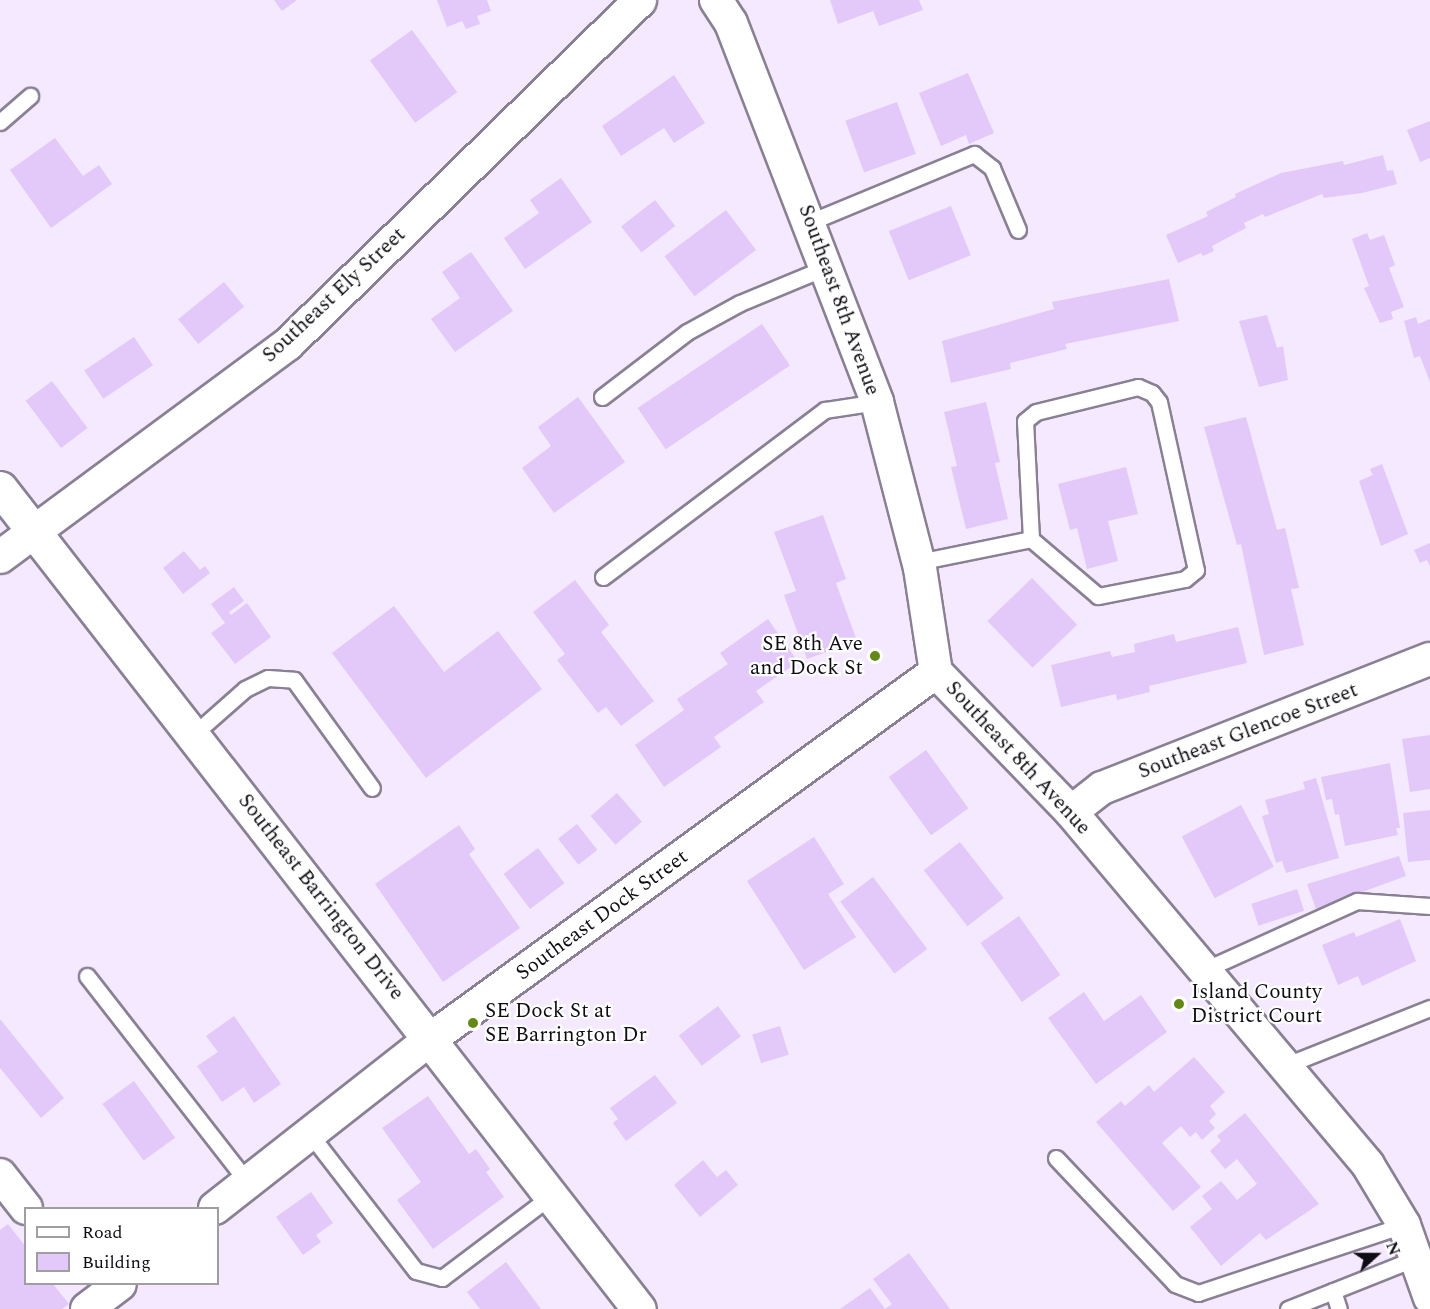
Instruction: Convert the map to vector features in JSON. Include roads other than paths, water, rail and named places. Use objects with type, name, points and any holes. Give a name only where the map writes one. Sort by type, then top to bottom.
[{"type":"street","name":"Southeast Ely Street","points":[[0,557],[288,344],[640,0]]},
{"type":"street","name":"Southeast 8th Avenue","points":[[716,0],[731,23],[810,222],[877,402],[918,562],[936,672],[1071,812],[1368,1166],[1423,1255],[1430,1298]]},
{"type":"street","name":"Southeast Barrington Drive","points":[[0,488],[432,1038],[639,1309]]},
{"type":"street","name":"Southeast Glencoe Street","points":[[1071,812],[1102,788],[1430,659]]},
{"type":"street","name":"Southeast Dock Street","points":[[218,1207],[432,1038],[936,672]]},
{"type":"street","points":[[0,1175],[24,1207]]},
{"type":"lane","points":[[0,122],[30,96]]},
{"type":"lane","points":[[810,222],[974,154],[992,168],[1018,230]]},
{"type":"lane","points":[[602,397],[687,333],[740,303],[827,267]]},
{"type":"lane","points":[[1138,387],[1152,393],[1160,402],[1196,570],[1185,579],[1098,596],[1031,539],[1025,421],[1036,412],[1138,387]]},
{"type":"lane","points":[[603,577],[825,411],[877,402]]},
{"type":"lane","points":[[918,562],[1031,539]]},
{"type":"lane","points":[[193,735],[245,689],[268,678],[294,680],[372,788]]},
{"type":"lane","points":[[1204,970],[1357,901],[1430,906]]},
{"type":"lane","points":[[87,976],[248,1183]]},
{"type":"lane","points":[[1284,1066],[1430,1008]]},
{"type":"lane","points":[[310,1134],[416,1271],[442,1278],[552,1195]]},
{"type":"lane","points":[[1056,1158],[1175,1284],[1198,1293],[1404,1225]]},
{"type":"lane","points":[[1288,1309],[1423,1255]]},
{"type":"lane","points":[[1333,1291],[1339,1309]]},
{"type":"place","name":"SE 8th Ave and Dock St","points":[[875,656]]},
{"type":"place","name":"Island County District Court","points":[[1179,1004]]},
{"type":"place","name":"SE Dock St at SE Barrington Dr","points":[[473,1023]]}]
